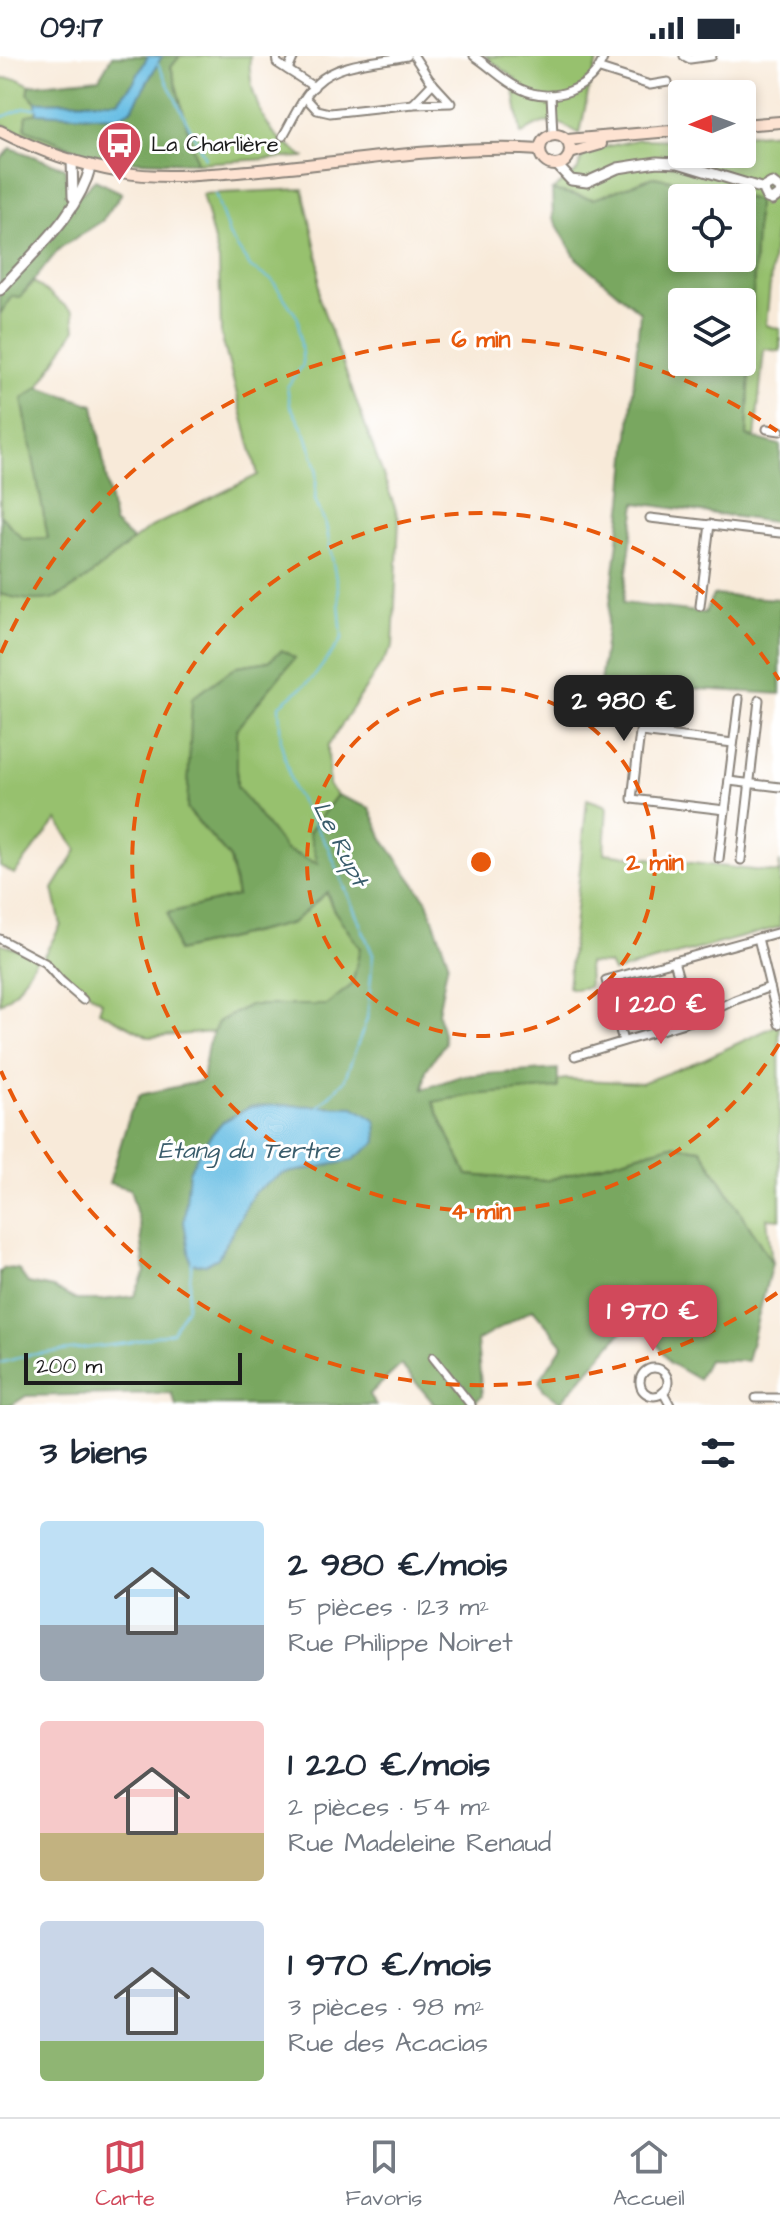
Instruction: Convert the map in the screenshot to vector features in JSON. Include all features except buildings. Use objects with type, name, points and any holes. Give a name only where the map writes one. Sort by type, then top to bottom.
[{"type":"main road","points":[[756,124],[780,122]]},
{"type":"main road","points":[[0,131],[26,144],[121,173],[189,175],[444,153],[540,150]]},
{"type":"main road","points":[[567,140],[570,153],[566,161],[557,165],[544,160],[540,150],[545,139],[553,135],[567,140],[668,131]]},
{"type":"main road","points":[[570,153],[638,134]]},
{"type":"street","points":[[276,56],[277,63],[314,87]]},
{"type":"street","points":[[288,70],[294,56]]},
{"type":"street","points":[[283,136],[314,87],[332,73],[407,56]]},
{"type":"street","points":[[306,98],[317,110],[330,113],[454,101],[433,83],[414,56]]},
{"type":"street","points":[[474,56],[523,90],[551,95],[582,86],[600,69],[604,56]]},
{"type":"street","points":[[684,56],[690,59],[712,56]]},
{"type":"street","points":[[600,69],[650,85],[668,82]]},
{"type":"street","points":[[413,104],[433,83]]},
{"type":"street","points":[[551,95],[553,135]]},
{"type":"street","points":[[72,159],[73,201]]},
{"type":"street","points":[[557,165],[571,180],[587,182],[618,168],[657,162],[678,163],[764,189],[772,183],[780,191]]},
{"type":"street","points":[[0,290],[41,248],[65,217],[91,165]]},
{"type":"street","points":[[767,429],[780,431]]},
{"type":"street","points":[[650,518],[780,533]]},
{"type":"street","points":[[700,606],[710,524]]},
{"type":"street","points":[[645,691],[632,799],[725,810]]},
{"type":"street","points":[[719,859],[739,699]]},
{"type":"street","points":[[741,860],[759,700]]},
{"type":"street","points":[[641,732],[733,743]]},
{"type":"street","points":[[729,781],[780,787]]},
{"type":"street","points":[[623,1041],[606,980],[780,932]]},
{"type":"street","points":[[758,938],[779,1024]]},
{"type":"street","points":[[0,939],[45,963],[83,1000]]},
{"type":"street","points":[[674,961],[691,1021]]},
{"type":"street","points":[[575,1056],[691,1021],[770,987]]},
{"type":"street","points":[[433,1357],[471,1405]]},
{"type":"street","points":[[663,1392],[670,1405]]},
{"type":"street","points":[[756,1398],[780,1398]]},
{"type":"green space","points":[[112,56],[148,56],[134,82],[118,101],[36,102],[28,93],[30,85],[99,78]]},
{"type":"green space","points":[[162,56],[180,56],[171,67],[197,163],[133,161],[90,155],[25,129],[27,115],[37,113],[118,117],[132,109]]},
{"type":"green space","points":[[180,56],[250,56],[252,87],[258,107],[277,136],[304,157],[197,163],[171,66]]},
{"type":"green space","points":[[485,56],[599,56],[580,134],[564,125],[550,122],[537,125],[521,135],[514,90],[516,80]]},
{"type":"green space","points":[[0,78],[18,79],[30,85],[28,93],[36,102],[37,113],[27,116],[25,129],[75,149],[49,146],[0,123]]},
{"type":"green space","points":[[780,132],[780,214],[775,233],[766,325],[780,329],[780,351],[764,349],[755,439],[747,437],[750,376],[756,376],[756,288],[753,288],[756,184],[695,184],[654,177],[594,199],[552,190],[577,171],[584,152],[639,139],[668,140],[668,168],[756,168],[756,134]]},
{"type":"green space","points":[[11,148],[65,168],[68,187],[81,194],[95,180],[122,193],[102,221],[60,248],[20,297],[12,296],[0,314],[0,159]]},
{"type":"green space","points":[[653,177],[694,184],[668,184],[668,272],[754,272],[753,288],[668,288],[668,376],[750,376],[747,436],[780,445],[780,523],[636,503],[623,603],[705,613],[713,595],[780,599],[780,694],[600,683],[623,501],[640,312],[576,258],[553,218],[552,190],[594,199]]},
{"type":"green space","points":[[303,189],[319,262],[319,298],[399,519],[393,646],[328,746],[329,786],[337,795],[309,832],[319,864],[286,850],[237,787],[237,728],[294,658],[237,666],[187,809],[230,858],[237,897],[168,913],[177,951],[292,923],[326,893],[333,909],[360,948],[352,985],[326,1005],[249,1005],[219,1022],[214,1032],[149,1037],[99,1011],[102,1002],[42,959],[61,925],[53,889],[77,850],[57,820],[14,874],[0,866],[0,594],[79,583],[149,528],[258,475],[221,334],[219,261],[202,194]]},
{"type":"green space","points":[[34,282],[73,312],[75,330],[39,387],[22,399],[49,539],[23,539],[0,515],[0,314],[12,295],[20,297]]},
{"type":"green space","points":[[39,387],[94,405],[114,523],[133,540],[69,590],[50,599],[37,600],[0,594],[0,515],[23,539],[48,538],[22,399]]},
{"type":"green space","points":[[282,650],[295,658],[237,728],[237,787],[286,850],[318,864],[309,832],[337,795],[370,808],[383,839],[427,901],[448,961],[438,1013],[445,1043],[426,1070],[423,1089],[461,1076],[558,1069],[558,1088],[472,1095],[433,1102],[467,1175],[545,1181],[671,1145],[701,1149],[772,1263],[747,1361],[708,1360],[698,1379],[670,1363],[637,1314],[561,1402],[544,1390],[539,1381],[563,1345],[533,1309],[477,1341],[482,1396],[471,1405],[435,1405],[401,1365],[369,1395],[376,1405],[176,1405],[171,1393],[26,1396],[12,1405],[0,1405],[0,1272],[5,1268],[18,1269],[28,1283],[53,1288],[76,1300],[102,1300],[134,1296],[145,1272],[140,1226],[130,1189],[109,1183],[130,1113],[140,1095],[202,1081],[208,1044],[218,1022],[249,1005],[326,1005],[352,985],[360,948],[333,909],[327,892],[292,923],[177,951],[168,913],[237,896],[230,858],[187,809],[192,698],[237,666],[269,661]]},
{"type":"green space","points":[[587,799],[607,806],[604,853],[779,873],[780,861],[780,927],[613,972],[609,964],[588,963],[589,987],[568,987]]},
{"type":"green space","points":[[0,943],[38,956],[17,990],[0,1004]]},
{"type":"green space","points":[[779,1024],[780,1219],[767,1218],[772,1263],[701,1149],[670,1145],[545,1181],[467,1175],[432,1102],[566,1079],[641,1083],[704,1059]]},
{"type":"water","points":[[148,56],[162,56],[132,109],[118,117],[37,113],[36,102],[118,101],[134,82]]},
{"type":"water","name":"Étang du Tertre","points":[[250,1107],[354,1107],[376,1121],[377,1142],[351,1161],[282,1174],[254,1192],[218,1258],[205,1265],[191,1263],[184,1222],[189,1171],[202,1146],[222,1122]]},
{"type":"waterway","name":"Le Rupt","points":[[158,64],[205,158]]},
{"type":"waterway","points":[[0,118],[25,108],[37,108]]},
{"type":"waterway","name":"Le Rupt","points":[[215,193],[229,235],[251,268],[272,280],[298,318],[303,365],[287,387],[290,405],[306,435],[317,468],[315,500],[326,525],[338,590],[342,639],[313,678],[279,706],[281,743],[293,789],[328,847],[373,955],[367,1019],[344,1081],[317,1108]]},
{"type":"waterway","name":"Le Rupt","points":[[0,1363],[29,1355],[128,1343],[172,1332],[187,1307],[192,1261]]},
{"type":"place","name":"La Charlière","points":[[120,183]]}]
